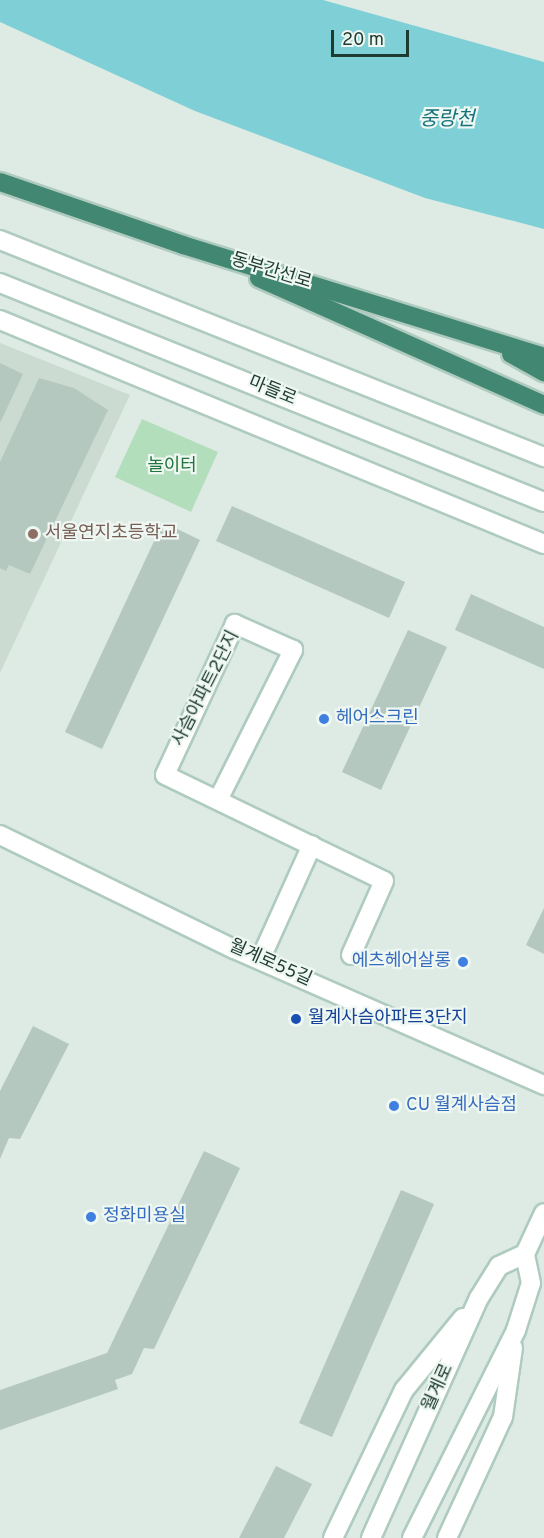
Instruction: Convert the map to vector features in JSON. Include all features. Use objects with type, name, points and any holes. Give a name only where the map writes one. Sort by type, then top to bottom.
[{"type":"highway","name":"동부간선로","points":[[0,182],[183,245],[544,357]]},
{"type":"highway","points":[[183,245],[544,405]]},
{"type":"highway","points":[[481,336],[544,372]]},
{"type":"main road","points":[[0,240],[544,456]]},
{"type":"main road","name":"마들로","points":[[0,283],[544,502]]},
{"type":"main road","points":[[0,320],[544,544]]},
{"type":"main road","name":"사슴아파트2단지","points":[[218,800],[293,650],[235,624],[165,775],[384,881],[351,955]]},
{"type":"main road","name":"월계로55길","points":[[0,835],[260,960],[544,1085]]},
{"type":"main road","points":[[260,960],[312,845]]},
{"type":"main road","points":[[412,1538],[516,1330],[531,1283],[525,1254],[544,1213]]},
{"type":"main road","name":"월계로","points":[[371,1538],[479,1298],[500,1266],[525,1254]]},
{"type":"main road","points":[[333,1538],[404,1390],[479,1298]]},
{"type":"main road","points":[[447,1538],[503,1417],[516,1330]]},
{"type":"shaded area","name":"서울연지초등학교","points":[[0,343],[130,395],[0,673]]},
{"type":"green space","name":"놀이터","points":[[142,419],[218,452],[191,512],[115,477]]},
{"type":"water","name":"중랑천","points":[[0,0],[323,0],[544,62],[544,229],[425,198],[195,111],[0,22]]},
{"type":"building","points":[[0,363],[23,374],[0,423]]},
{"type":"building","points":[[39,378],[74,388],[108,410],[30,574],[9,565],[6,571],[0,568],[0,462]]},
{"type":"building","points":[[232,506],[405,582],[389,618],[216,541]]},
{"type":"building","points":[[163,522],[200,540],[102,749],[65,732]]},
{"type":"building","points":[[471,594],[544,627],[544,669],[455,630]]},
{"type":"building","points":[[408,630],[447,647],[381,790],[342,772]]},
{"type":"building","points":[[544,908],[544,954],[526,945]]},
{"type":"building","points":[[33,1026],[69,1044],[20,1139],[9,1138],[0,1159],[0,1091]]},
{"type":"building","points":[[204,1151],[240,1168],[154,1349],[144,1348],[132,1374],[115,1380],[118,1389],[0,1430],[0,1390],[107,1353]]},
{"type":"building","points":[[401,1190],[434,1204],[332,1437],[299,1423]]},
{"type":"building","points":[[276,1466],[312,1484],[284,1538],[239,1538]]},
{"type":"place","name":"서울연지초등학교","points":[[33,534]]},
{"type":"place","name":"헤어스크린","points":[[324,719]]},
{"type":"place","name":"에츠헤어살롱","points":[[463,962]]},
{"type":"place","name":"월계사슴아파트3단지","points":[[296,1019]]},
{"type":"place","name":"CU 월계사슴점","points":[[394,1106]]},
{"type":"place","name":"정화미용실","points":[[91,1217]]}]
